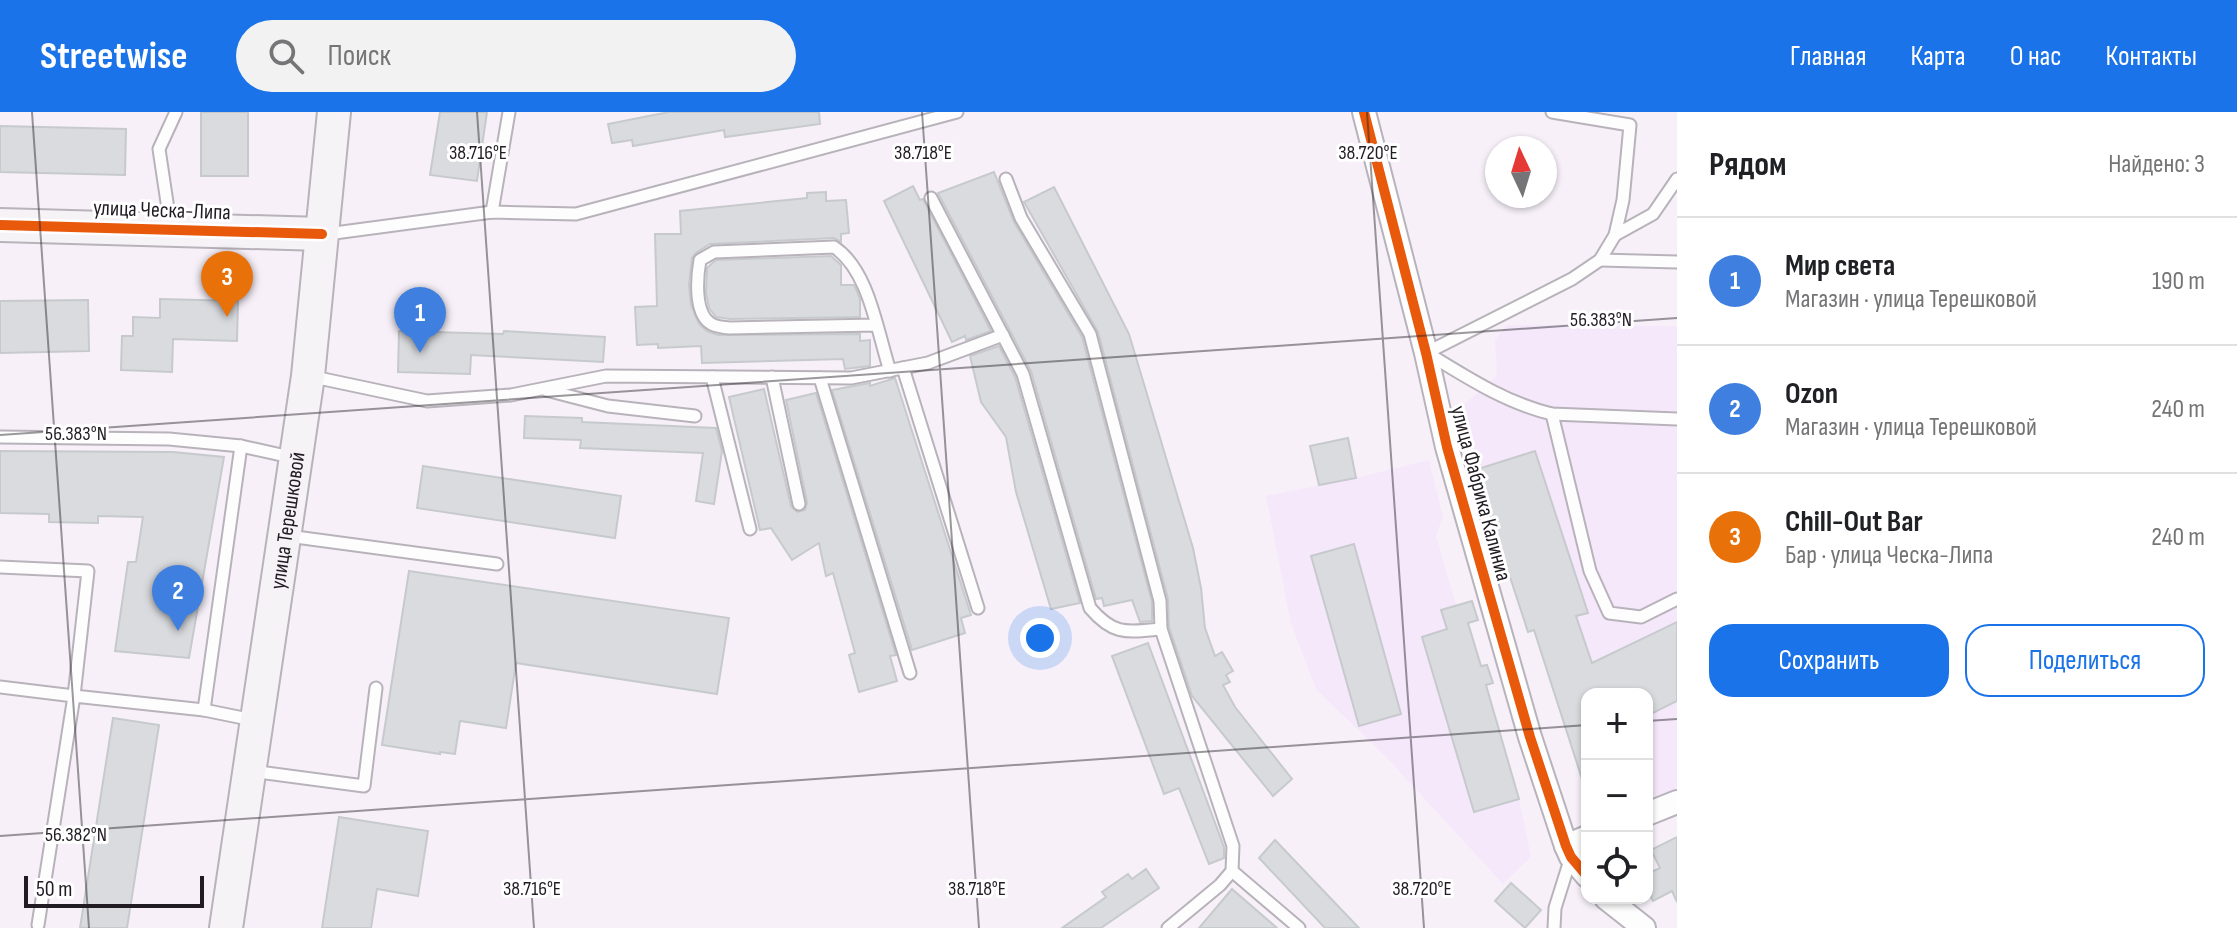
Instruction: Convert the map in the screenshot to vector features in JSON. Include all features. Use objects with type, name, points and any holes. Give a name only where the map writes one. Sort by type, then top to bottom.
[{"type":"main road","name":"улица Терешковой","points":[[226,928],[308,376],[334,112]]},
{"type":"main road","name":"улица Ческа-Липа","points":[[0,225],[322,234]]},
{"type":"street","name":"улица Фабрика Калиниа","points":[[1364,112],[1455,478],[1530,737],[1575,846]]},
{"type":"street","points":[[1653,812],[1677,802]]},
{"type":"street","points":[[1614,904],[1644,928]]},
{"type":"lane","points":[[171,229],[159,149],[176,112]]},
{"type":"lane","points":[[492,212],[509,112]]},
{"type":"lane","points":[[322,234],[492,212],[576,214],[957,112]]},
{"type":"lane","points":[[1426,353],[1572,279],[1600,260],[1615,235],[1623,200],[1630,125],[1552,112]]},
{"type":"lane","points":[[1006,179],[1021,218],[1090,334],[1160,601],[1161,629],[1233,846],[1232,871],[1220,885],[1168,928]]},
{"type":"lane","points":[[1615,235],[1653,214],[1677,179]]},
{"type":"lane","points":[[931,198],[1023,374],[1090,608],[1104,625],[1124,633],[1161,629]]},
{"type":"lane","points":[[876,325],[729,328],[711,325],[702,315],[697,276],[700,260],[714,252],[834,247],[847,256],[859,273],[876,325],[890,371]]},
{"type":"lane","points":[[1600,260],[1677,262]]},
{"type":"lane","points":[[308,376],[427,401],[511,395],[606,376],[851,378],[928,363],[1003,335]]},
{"type":"lane","points":[[1426,353],[1484,388],[1533,410],[1552,414],[1677,419]]},
{"type":"lane","points":[[903,368],[978,608]]},
{"type":"lane","points":[[712,377],[750,529]]},
{"type":"lane","points":[[772,377],[799,504]]},
{"type":"lane","points":[[820,378],[910,673]]},
{"type":"lane","points":[[542,389],[608,406],[695,416]]},
{"type":"lane","points":[[1552,414],[1590,571],[1609,613],[1641,617],[1677,599]]},
{"type":"lane","points":[[0,437],[169,439],[241,446],[295,458]]},
{"type":"lane","points":[[204,710],[241,446]]},
{"type":"lane","points":[[284,535],[497,564]]},
{"type":"lane","points":[[0,567],[88,571],[74,696],[38,925]]},
{"type":"lane","points":[[0,687],[204,710],[257,721]]},
{"type":"lane","points":[[250,771],[364,786],[376,688]]},
{"type":"lane","points":[[1554,928],[1555,908],[1575,846]]},
{"type":"lane","points":[[1232,871],[1299,928]]},
{"type":"shaded area","points":[[1507,325],[1677,326],[1677,791],[1653,802],[1653,688],[1581,688],[1581,776],[1534,631],[1528,632],[1475,470],[1460,408],[1497,376],[1495,340]]},
{"type":"shaded area","points":[[1429,460],[1443,517],[1436,536],[1456,605],[1472,601],[1478,620],[1468,623],[1480,666],[1487,665],[1493,683],[1486,686],[1519,799],[1531,857],[1503,884],[1387,758],[1316,689],[1291,624],[1266,496]]},
{"type":"building","points":[[201,112],[248,112],[248,176],[201,176]]},
{"type":"building","points":[[440,112],[487,112],[477,181],[430,175]]},
{"type":"building","points":[[669,112],[819,112],[820,124],[725,137],[724,130],[633,146],[632,140],[612,143],[608,124]]},
{"type":"building","points":[[0,126],[126,129],[125,175],[0,172]]},
{"type":"building","points":[[994,172],[1014,222],[1082,337],[1152,602],[1152,621],[1140,622],[1132,600],[1104,606],[1102,598],[1096,599],[1031,371],[938,193]]},
{"type":"building","points":[[913,186],[920,200],[923,199],[991,331],[952,342],[884,201]]},
{"type":"building","points":[[1054,187],[1129,334],[1193,548],[1205,628],[1215,656],[1222,652],[1233,671],[1226,675],[1230,682],[1223,685],[1235,707],[1292,779],[1273,796],[1192,696],[1169,627],[1168,599],[1098,332],[1024,202]]},
{"type":"building","points":[[826,192],[826,201],[846,200],[849,233],[841,234],[841,242],[834,238],[710,244],[692,258],[689,285],[691,305],[699,324],[718,335],[860,334],[860,341],[870,340],[870,366],[845,369],[843,359],[702,363],[701,346],[658,348],[658,344],[637,345],[635,307],[657,306],[655,234],[681,234],[680,211],[807,198],[807,193]]},
{"type":"building","points":[[831,256],[841,265],[841,285],[854,285],[856,289],[860,299],[860,317],[730,319],[716,317],[709,308],[707,268],[716,260]]},
{"type":"building","points":[[160,299],[238,301],[237,341],[173,339],[172,372],[121,370],[122,336],[133,336],[133,317],[160,318]]},
{"type":"building","points":[[88,300],[89,351],[0,353],[0,301]]},
{"type":"building","points":[[399,331],[503,334],[504,331],[605,337],[603,362],[471,355],[470,374],[398,372]]},
{"type":"building","points":[[999,346],[1015,377],[1080,603],[1051,609],[1016,492],[1006,437],[981,402],[970,356]]},
{"type":"building","points":[[895,378],[971,615],[961,618],[965,633],[912,650],[832,390],[870,383],[870,386]]},
{"type":"building","points":[[764,389],[791,506],[797,512],[805,510],[807,502],[786,400],[816,393],[896,655],[890,656],[897,681],[859,692],[849,655],[855,653],[833,573],[826,576],[819,543],[792,560],[771,528],[760,530],[729,397]]},
{"type":"building","points":[[525,416],[582,418],[582,422],[716,428],[722,451],[714,504],[696,501],[703,453],[580,448],[581,440],[524,438]]},
{"type":"building","points":[[1348,438],[1356,478],[1319,485],[1310,446]]},
{"type":"building","points":[[0,451],[173,452],[224,457],[189,658],[115,651],[128,562],[136,562],[143,517],[98,516],[98,523],[49,522],[49,514],[0,513]]},
{"type":"building","points":[[1535,451],[1588,613],[1576,616],[1592,663],[1677,622],[1677,701],[1653,713],[1653,688],[1581,688],[1581,776],[1534,630],[1528,632],[1475,470]]},
{"type":"building","points":[[423,466],[621,496],[615,538],[417,508]]},
{"type":"building","points":[[1354,544],[1401,714],[1359,726],[1311,556]]},
{"type":"building","points":[[409,571],[729,618],[717,694],[516,663],[506,728],[460,721],[455,754],[382,745]]},
{"type":"building","points":[[1472,601],[1478,620],[1468,623],[1481,666],[1487,665],[1493,683],[1486,685],[1519,799],[1474,812],[1422,637],[1447,629],[1441,610]]},
{"type":"building","points":[[1148,643],[1224,847],[1224,858],[1209,864],[1179,788],[1164,794],[1112,656]]},
{"type":"building","points":[[113,718],[159,725],[127,928],[80,928]]},
{"type":"building","points":[[339,817],[428,831],[418,896],[377,889],[371,928],[322,928]]},
{"type":"building","points":[[1677,837],[1677,902],[1672,891],[1653,901],[1653,871],[1660,868],[1653,849]]},
{"type":"building","points":[[1275,840],[1359,928],[1325,928],[1259,858]]},
{"type":"building","points":[[1146,869],[1159,888],[1101,928],[1062,928],[1106,897],[1102,892],[1128,874],[1132,879]]},
{"type":"building","points":[[1511,883],[1541,910],[1525,928],[1495,901]]},
{"type":"building","points":[[1232,889],[1277,928],[1199,928]]},
{"type":"cycle path","points":[[1364,112],[1447,447],[1530,737],[1566,846],[1581,869]]},
{"type":"cycle path","points":[[0,225],[322,234]]},
{"type":"place","name":"Chill-Out Bar","points":[[227,317]]},
{"type":"place","name":"Мир света","points":[[420,353]]},
{"type":"place","name":"Ozon","points":[[178,631]]}]
